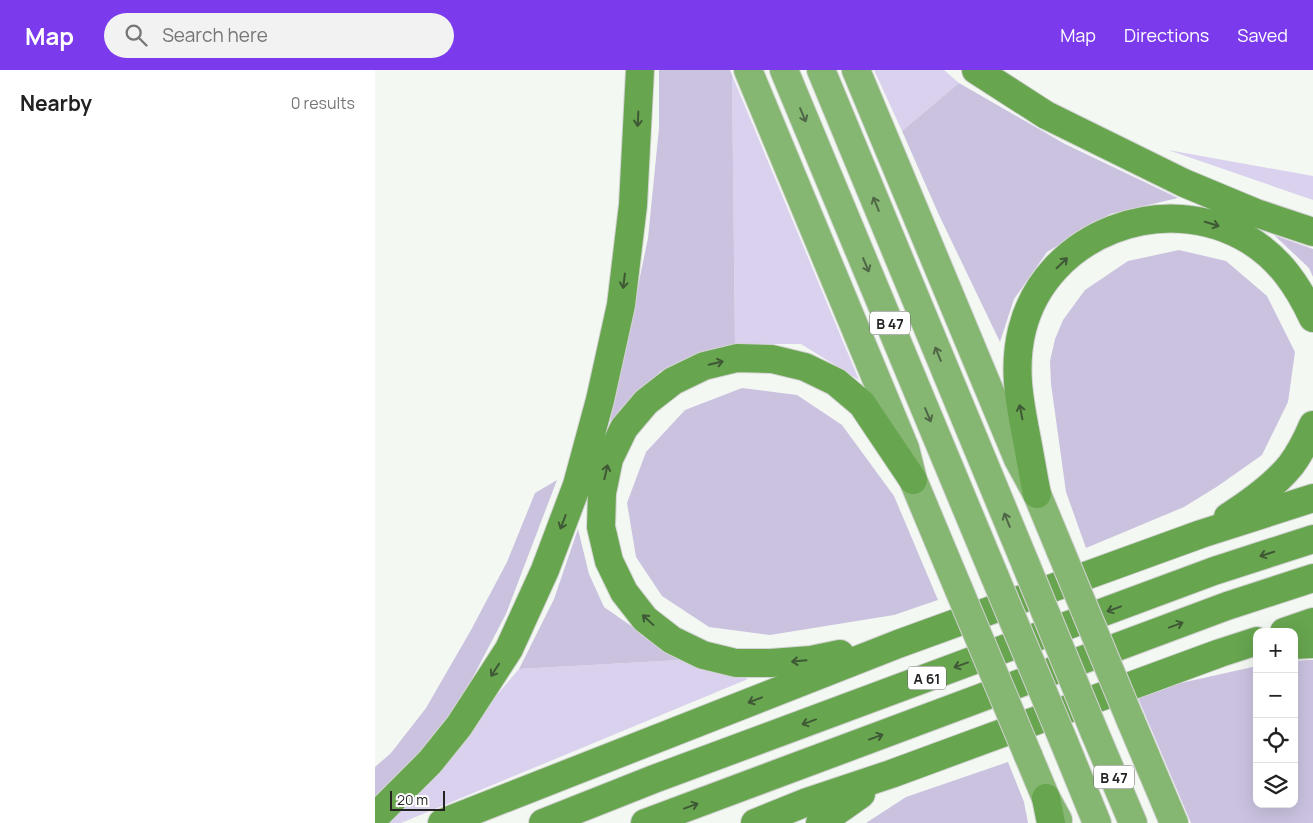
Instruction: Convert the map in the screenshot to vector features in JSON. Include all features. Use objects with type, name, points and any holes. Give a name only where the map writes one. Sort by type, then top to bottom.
[{"type":"highway","points":[[375,817],[430,762],[459,726],[509,649],[545,570],[577,485],[621,305],[633,205],[640,70]]},
{"type":"highway","points":[[748,70],[905,448],[913,480],[1028,755],[1048,811],[1059,823]]},
{"type":"highway","name":"B 47","points":[[785,70],[1097,823]]},
{"type":"highway","name":"B 47","points":[[821,70],[1133,823]]},
{"type":"highway","points":[[856,70],[1018,459],[1037,494],[1174,823]]},
{"type":"highway","points":[[976,70],[1046,115],[1175,178],[1256,213],[1313,232]]},
{"type":"highway","points":[[1037,494],[1020,406],[1017,355],[1022,329],[1035,298],[1044,283],[1060,264],[1079,247],[1101,234],[1125,224],[1151,219],[1176,218],[1202,221],[1226,229],[1249,240],[1270,256],[1288,274],[1302,295],[1313,318]]},
{"type":"highway","points":[[898,644],[811,660],[771,663],[736,663],[703,656],[672,640],[645,619],[624,592],[609,561],[601,527],[602,493],[609,459],[624,428],[646,402],[680,377],[704,366],[737,358],[772,359],[805,367],[836,382],[863,404],[913,480]]},
{"type":"highway","points":[[1201,534],[1236,512],[1274,484],[1291,465],[1305,443],[1313,425]]},
{"type":"highway","points":[[442,823],[898,644],[1201,534],[1313,498]]},
{"type":"highway","name":"A 61","points":[[543,823],[654,779],[1214,571],[1313,539]]},
{"type":"highway","name":"A 61","points":[[645,823],[1227,606],[1313,578]]},
{"type":"highway","points":[[1296,628],[1313,622]]},
{"type":"highway","points":[[755,823],[807,802],[891,774],[1253,642]]},
{"type":"highway","points":[[1298,645],[1313,644]]},
{"type":"highway","points":[[1221,653],[1253,649]]},
{"type":"highway","points":[[820,823],[891,774]]},
{"type":"shaded area","points":[[659,70],[730,70],[732,75],[735,344],[661,371],[610,422],[648,238],[659,128]]},
{"type":"shaded area","points":[[874,70],[944,70],[959,83],[902,131]]},
{"type":"shaded area","points":[[732,75],[859,380],[801,344],[735,344]]},
{"type":"shaded area","points":[[959,83],[1065,144],[1178,198],[1110,214],[1047,252],[1014,299],[1000,342],[939,215],[902,131]]},
{"type":"shaded area","points":[[1168,150],[1313,176],[1313,200]]},
{"type":"shaded area","points":[[1274,235],[1313,249],[1313,277],[1309,268]]},
{"type":"shaded area","points":[[1179,250],[1226,261],[1267,296],[1295,352],[1288,402],[1262,455],[1184,507],[1086,548],[1066,492],[1051,384],[1050,361],[1055,339],[1063,320],[1085,290],[1128,261]]},
{"type":"shaded area","points":[[742,388],[797,395],[842,425],[894,496],[938,600],[894,615],[770,635],[709,627],[662,596],[636,557],[627,503],[646,452],[685,410]]},
{"type":"shaded area","points":[[557,480],[506,614],[464,694],[420,756],[375,800],[375,767],[391,753],[426,708],[471,630],[507,562],[535,493]]},
{"type":"shaded area","points":[[578,529],[589,574],[604,607],[680,660],[519,669],[554,599]]},
{"type":"shaded area","points":[[680,660],[748,679],[401,823],[380,823],[454,745],[519,669]]},
{"type":"shaded area","points":[[1313,660],[1313,823],[1191,823],[1138,698],[1181,683],[1253,667],[1253,808],[1298,808],[1298,661]]},
{"type":"shaded area","points":[[1008,762],[1024,802],[1028,823],[866,823],[906,797]]}]
